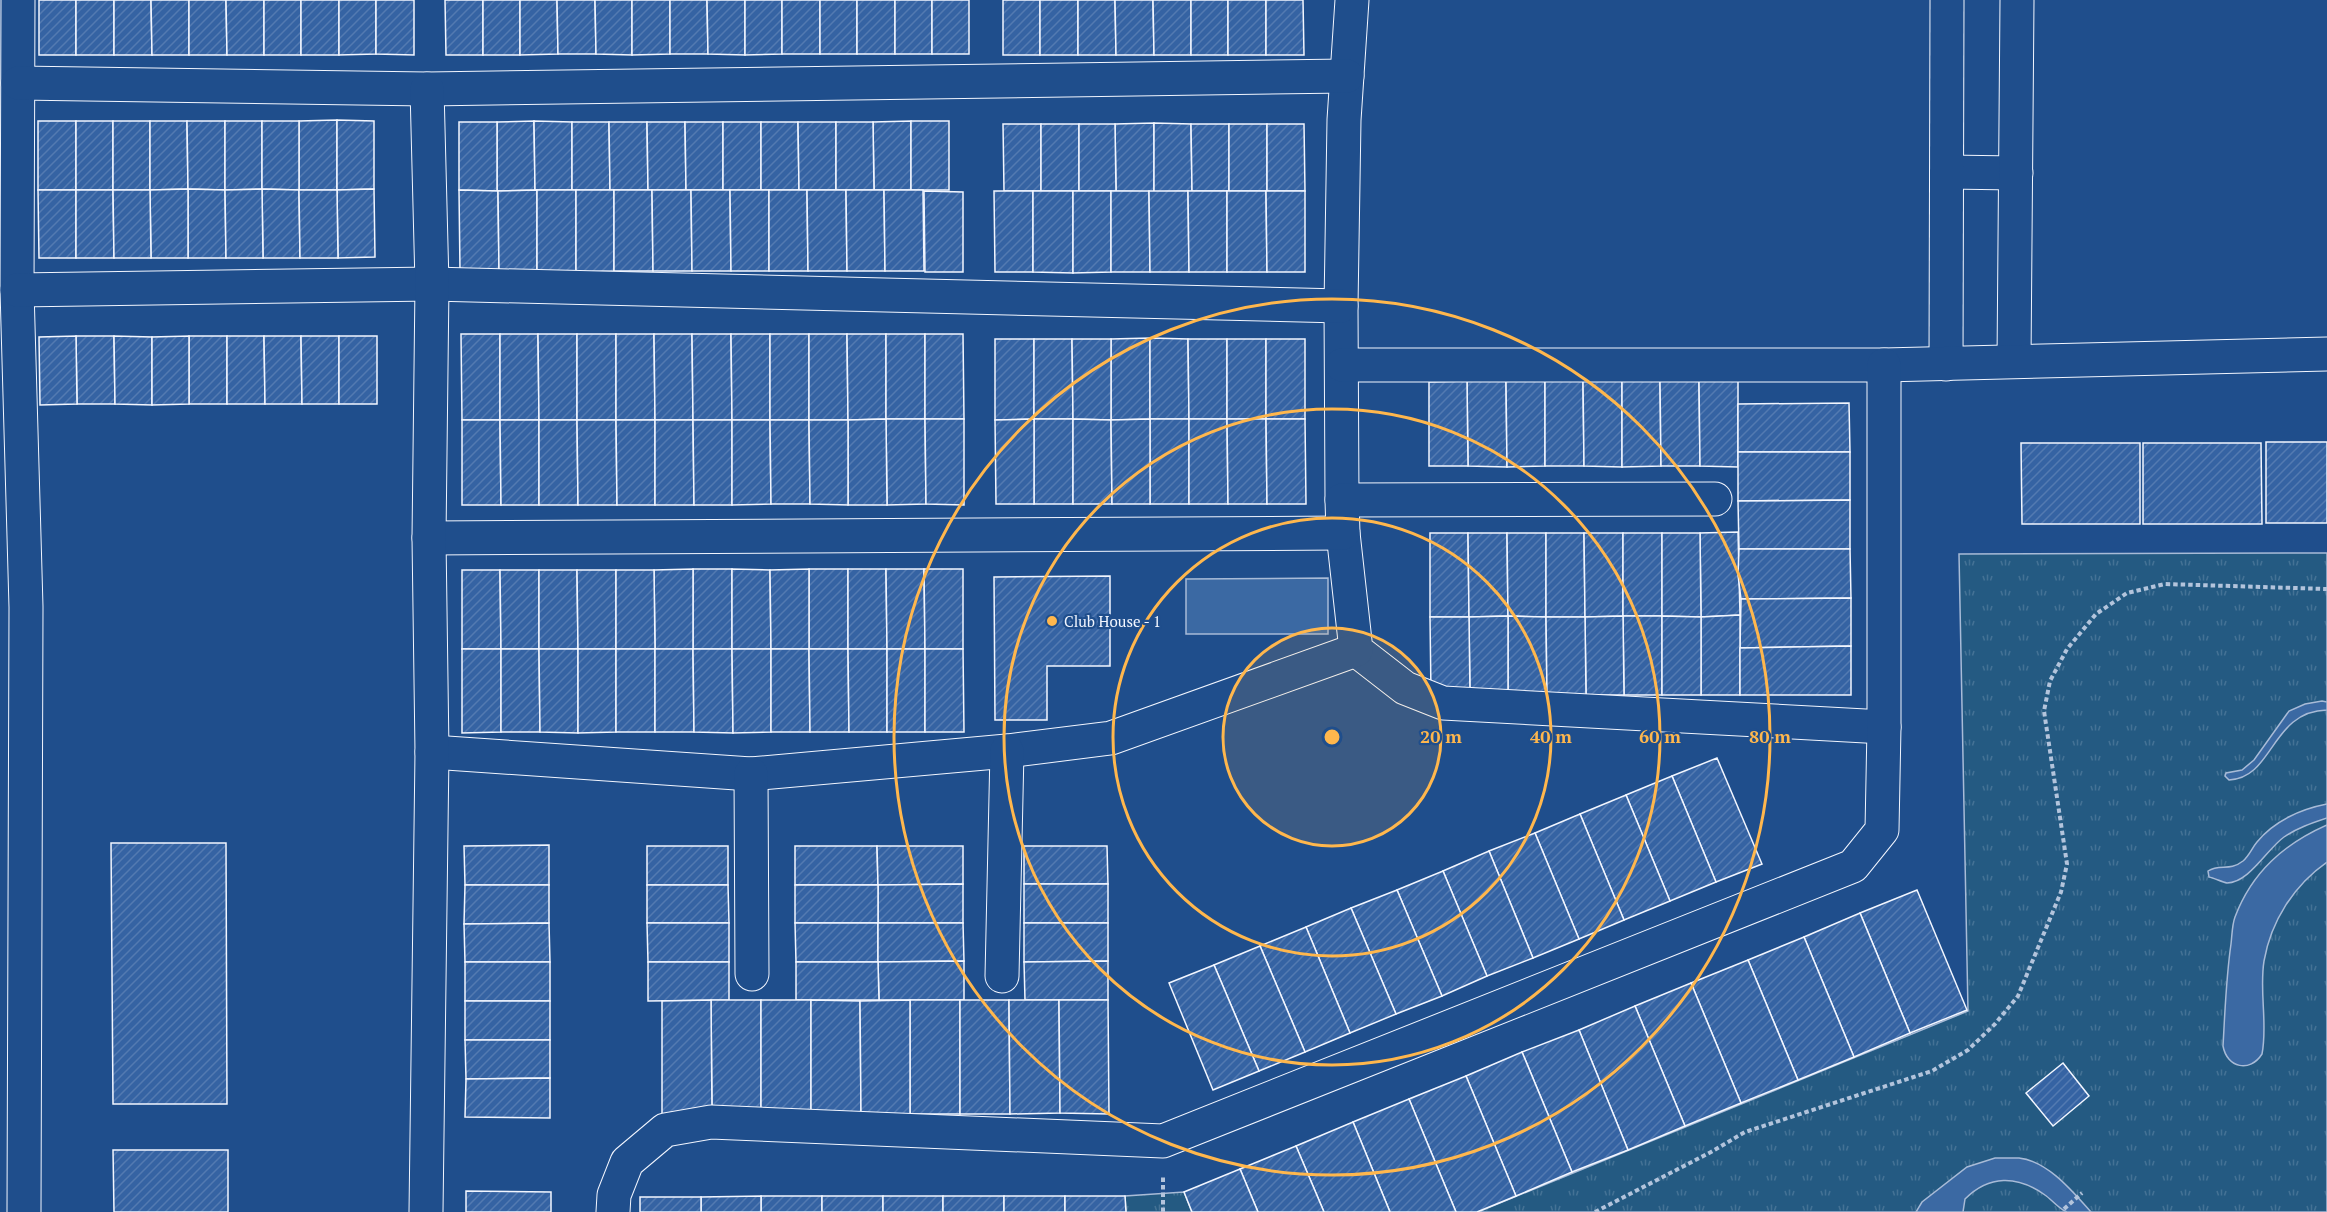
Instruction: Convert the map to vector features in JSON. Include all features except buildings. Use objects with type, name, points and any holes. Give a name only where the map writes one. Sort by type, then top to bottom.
[{"type":"street","points":[[18,0],[17,290],[26,607],[24,1212]]},
{"type":"street","points":[[1352,0],[1347,76],[1341,306],[1342,500],[1343,533],[1356,650],[1406,688],[1443,703],[1884,727]]},
{"type":"street","points":[[1946,364],[1947,0]]},
{"type":"street","points":[[2014,362],[2017,0]]},
{"type":"street","points":[[18,83],[427,89],[1347,76]]},
{"type":"street","points":[[426,1212],[432,752],[429,538],[432,284],[427,89]]},
{"type":"street","points":[[1947,172],[2016,173]]},
{"type":"street","points":[[17,290],[432,284],[1341,306]]},
{"type":"street","points":[[1342,365],[1884,365],[2327,354]]},
{"type":"street","points":[[614,1212],[614,1195],[627,1162],[665,1130],[711,1122],[1163,1142],[1853,866],[1882,830],[1884,365]]},
{"type":"street","points":[[1342,500],[1715,500]]},
{"type":"street","points":[[429,538],[1343,533]]},
{"type":"street","points":[[432,752],[751,774],[1007,751],[1110,738],[1356,650]]},
{"type":"street","points":[[1002,976],[1007,751]]},
{"type":"street","points":[[751,774],[752,974]]},
{"type":"path","points":[[1595,1212],[1745,1132],[1932,1071],[1968,1050],[1995,1024],[2018,996],[2061,892],[2067,864],[2044,711],[2049,681],[2067,649],[2096,614],[2127,593],[2165,584],[2327,589]]},
{"type":"path","points":[[2064,1209],[2082,1193]]},
{"type":"green space","points":[[2327,553],[2327,1212],[1478,1212],[1968,1011],[1959,554]]},
{"type":"green space","points":[[1184,1192],[1192,1212],[1126,1212],[1125,1196]]},
{"type":"shaded area","points":[[1328,578],[1328,634],[1186,634],[1186,579]]},
{"type":"shaded area","points":[[2327,702],[2327,710],[2309,713],[2294,721],[2255,768],[2244,776],[2229,780],[2225,776],[2226,773],[2242,770],[2254,760],[2289,711],[2305,704]]},
{"type":"shaded area","points":[[2327,804],[2327,818],[2299,828],[2284,837],[2243,878],[2227,883],[2209,877],[2208,871],[2212,869],[2233,866],[2243,861],[2257,842],[2280,822],[2307,809]]},
{"type":"shaded area","points":[[2327,825],[2327,862],[2294,893],[2278,918],[2267,946],[2262,984],[2264,1043],[2262,1054],[2257,1060],[2245,1066],[2234,1063],[2225,1053],[2223,1046],[2228,969],[2235,917],[2250,886],[2271,861],[2297,841]]},
{"type":"shaded area","points":[[1995,1158],[2019,1158],[2040,1165],[2059,1179],[2091,1212],[2067,1212],[2035,1188],[2003,1180],[1984,1185],[1974,1191],[1965,1199],[1963,1212],[1916,1212],[1922,1202],[1967,1167]]},
{"type":"place","name":"Club House - 1","points":[[1052,621]]}]
